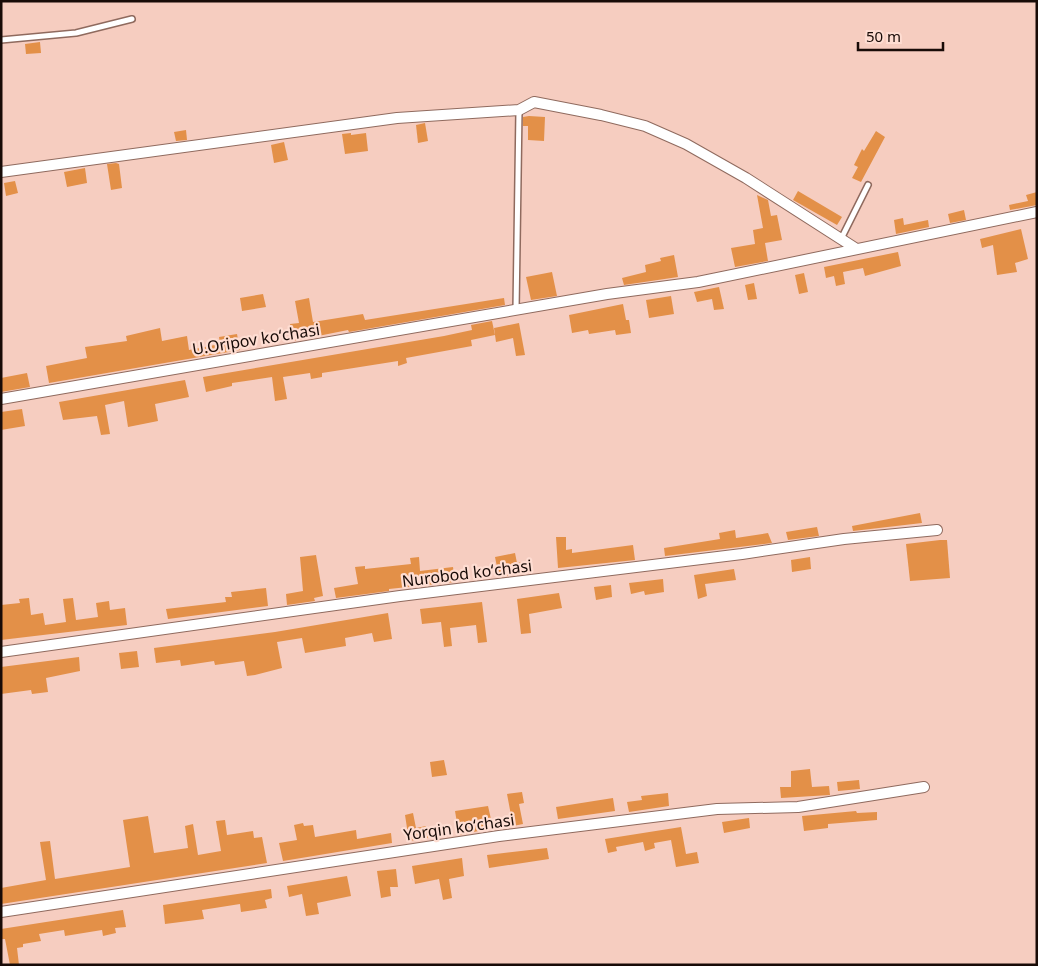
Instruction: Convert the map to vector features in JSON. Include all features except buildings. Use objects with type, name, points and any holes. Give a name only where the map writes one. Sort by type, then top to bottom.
[{"type":"street","points":[[1,172],[397,118],[520,110],[534,102],[601,115],[644,126],[686,144],[720,163],[855,248]]},
{"type":"street","name":"U.Oripov koʻchasi","points":[[1,399],[270,351],[343,342],[607,294],[698,282],[855,248],[1037,212]]},
{"type":"street","name":"Nurobod koʻchasi","points":[[1,652],[400,596],[732,556],[844,539],[937,530]]},
{"type":"street","name":"Yorqin koʻchasi","points":[[1,912],[499,836],[717,809],[798,807],[924,788]]},
{"type":"lane","points":[[1,40],[76,33],[132,19]]},
{"type":"lane","points":[[516,311],[520,110]]},
{"type":"lane","points":[[841,239],[868,185]]}]
